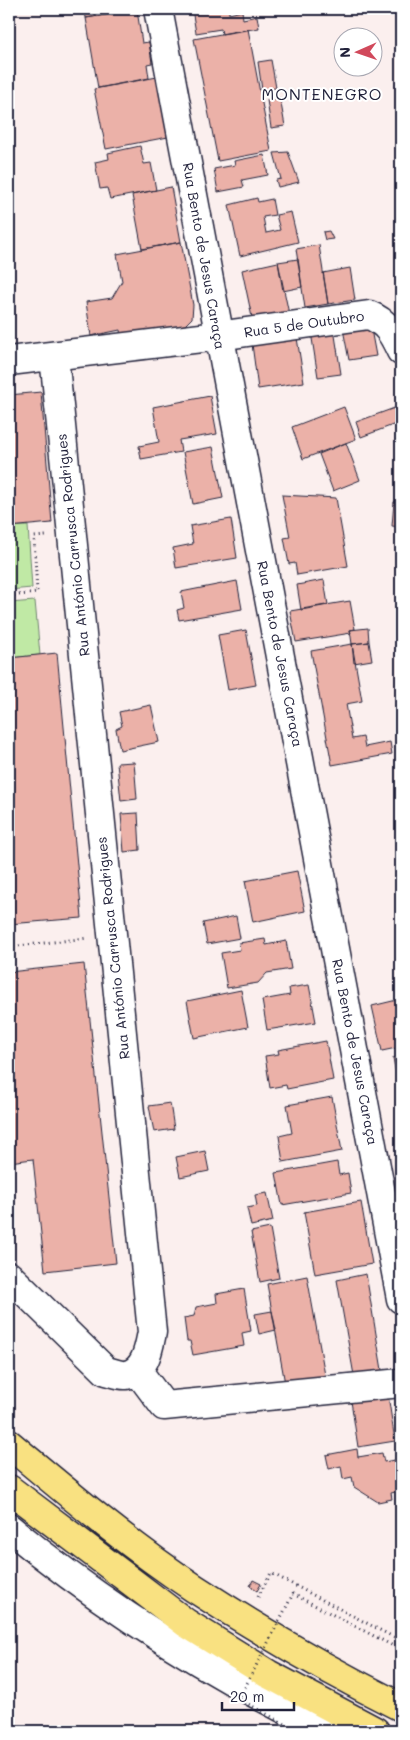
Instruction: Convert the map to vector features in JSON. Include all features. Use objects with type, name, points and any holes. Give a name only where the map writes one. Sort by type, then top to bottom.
[{"type":"main road","points":[[9,1444],[93,1514],[194,1588],[396,1702]]},
{"type":"main road","points":[[9,1489],[186,1623],[268,1674],[376,1731]]},
{"type":"street","name":"Rua Bento de Jesus Caraça","points":[[158,9],[218,336],[302,764],[401,1299]]},
{"type":"street","name":"Rua 5 de Outubro","points":[[9,361],[218,336],[369,314],[382,320],[401,351]]},
{"type":"street","name":"Rua António Carrusca Rodrigues","points":[[54,356],[152,1332],[147,1356],[137,1370]]},
{"type":"street","points":[[9,1276],[106,1371],[126,1375],[137,1370],[164,1406],[401,1383]]},
{"type":"street","points":[[9,1528],[97,1594],[187,1656],[262,1699],[328,1731]]},
{"type":"path","points":[[9,596],[38,593],[34,537],[72,533]]},
{"type":"path","points":[[9,947],[112,935]]},
{"type":"path","points":[[271,1573],[401,1641]]},
{"type":"path","points":[[298,1731],[238,1698],[293,1594],[401,1650]]},
{"type":"green space","points":[[28,526],[32,588],[9,590],[9,527]]},
{"type":"green space","points":[[35,601],[40,655],[9,658],[9,603]]},
{"type":"building","points":[[85,9],[142,9],[86,18]]},
{"type":"building","points":[[192,9],[229,9],[229,14],[242,11],[243,19],[257,16],[259,28],[222,34],[221,29],[196,33]]},
{"type":"building","points":[[137,10],[142,43],[149,42],[152,63],[147,64],[149,78],[98,88],[86,18]]},
{"type":"building","points":[[248,29],[271,151],[218,161],[194,39]]},
{"type":"building","points":[[271,60],[276,88],[262,90],[258,62]]},
{"type":"building","points":[[157,77],[168,137],[106,149],[94,89]]},
{"type":"building","points":[[280,98],[285,126],[271,128],[267,100]]},
{"type":"building","points":[[140,146],[144,164],[151,163],[156,190],[110,199],[107,188],[100,189],[95,162],[109,159],[108,153]]},
{"type":"building","points":[[288,152],[299,182],[278,187],[276,180],[281,179],[274,153]]},
{"type":"building","points":[[264,155],[268,175],[242,180],[244,187],[218,192],[214,169],[235,165],[234,161]]},
{"type":"building","points":[[171,187],[181,242],[142,249],[132,195]]},
{"type":"building","points":[[257,198],[258,202],[272,199],[275,215],[263,217],[266,233],[280,230],[276,215],[291,212],[298,242],[240,256],[229,205]]},
{"type":"building","points":[[329,231],[333,239],[325,240],[323,232]]},
{"type":"building","points":[[181,242],[193,305],[192,318],[185,325],[121,337],[120,330],[91,336],[86,302],[112,298],[122,281],[117,254]]},
{"type":"building","points":[[319,245],[328,304],[305,308],[296,249]]},
{"type":"building","points":[[298,259],[302,287],[283,291],[278,262]]},
{"type":"building","points":[[278,262],[289,314],[253,322],[242,270]]},
{"type":"building","points":[[350,268],[355,300],[328,304],[323,273]]},
{"type":"building","points":[[370,324],[376,356],[349,360],[343,329]]},
{"type":"building","points":[[334,329],[341,374],[318,377],[311,332]]},
{"type":"building","points":[[297,338],[304,382],[258,389],[252,344]]},
{"type":"building","points":[[41,392],[52,523],[9,527],[9,395]]},
{"type":"building","points":[[210,396],[217,434],[179,440],[181,452],[141,459],[139,446],[159,442],[153,407]]},
{"type":"building","points":[[400,406],[401,422],[361,437],[356,422]]},
{"type":"building","points":[[344,407],[356,439],[303,459],[292,427]]},
{"type":"building","points":[[346,443],[360,480],[333,491],[319,454]]},
{"type":"building","points":[[213,447],[223,498],[193,504],[183,452]]},
{"type":"building","points":[[282,495],[336,498],[348,566],[297,575],[295,563],[289,564],[284,538],[290,537]]},
{"type":"building","points":[[401,499],[401,527],[392,526],[394,502]]},
{"type":"building","points":[[231,519],[237,558],[176,568],[173,548],[193,544],[190,526]]},
{"type":"building","points":[[324,580],[328,605],[301,610],[297,585]]},
{"type":"building","points":[[237,581],[242,609],[179,620],[177,610],[184,608],[181,592]]},
{"type":"building","points":[[350,601],[355,629],[350,630],[351,633],[296,642],[290,611]]},
{"type":"building","points":[[368,628],[369,642],[352,644],[350,630]]},
{"type":"building","points":[[246,630],[256,685],[228,690],[218,635]]},
{"type":"building","points":[[369,642],[372,660],[354,663],[352,644]]},
{"type":"building","points":[[352,644],[362,701],[346,704],[352,739],[363,737],[365,747],[390,742],[392,754],[332,765],[311,651]]},
{"type":"building","points":[[57,653],[82,918],[9,924],[9,658]]},
{"type":"building","points":[[151,705],[159,742],[120,750],[116,729],[122,726],[119,712]]},
{"type":"building","points":[[134,762],[137,799],[121,801],[117,763]]},
{"type":"building","points":[[138,813],[140,850],[124,852],[121,814]]},
{"type":"building","points":[[297,871],[305,911],[253,922],[245,881]]},
{"type":"building","points":[[236,916],[240,938],[207,944],[203,923]]},
{"type":"building","points":[[265,939],[266,945],[286,941],[291,969],[267,973],[258,983],[227,988],[221,953],[240,950],[239,943]]},
{"type":"building","points":[[84,964],[116,1263],[45,1271],[33,1159],[9,1162],[9,972]]},
{"type":"building","points":[[309,985],[316,1022],[267,1030],[262,1000],[290,995],[289,988]]},
{"type":"building","points":[[241,990],[248,1027],[194,1038],[187,1001]]},
{"type":"building","points":[[401,999],[401,1047],[382,1051],[372,1006]]},
{"type":"building","points":[[326,1041],[333,1080],[287,1089],[286,1085],[270,1088],[265,1056],[279,1054],[278,1050]]},
{"type":"building","points":[[401,1056],[401,1073],[396,1074],[393,1058]]},
{"type":"building","points":[[332,1097],[342,1151],[283,1162],[279,1136],[292,1133],[287,1105]]},
{"type":"building","points":[[170,1103],[174,1129],[154,1132],[149,1106]]},
{"type":"building","points":[[205,1151],[209,1171],[180,1177],[176,1157]]},
{"type":"building","points":[[337,1162],[339,1175],[348,1173],[351,1193],[282,1205],[276,1173]]},
{"type":"building","points":[[267,1193],[273,1221],[251,1226],[247,1208],[257,1206],[255,1195]]},
{"type":"building","points":[[361,1202],[372,1264],[315,1274],[304,1212]]},
{"type":"building","points":[[270,1228],[279,1278],[260,1282],[251,1232]]},
{"type":"building","points":[[366,1274],[383,1376],[355,1381],[337,1280]]},
{"type":"building","points":[[307,1276],[326,1381],[286,1389],[267,1284]]},
{"type":"building","points":[[244,1289],[251,1331],[242,1333],[244,1346],[193,1355],[190,1341],[187,1341],[184,1318],[194,1316],[196,1307],[217,1303],[216,1294]]},
{"type":"building","points":[[272,1311],[276,1330],[259,1334],[255,1314]]},
{"type":"building","points":[[388,1395],[395,1441],[358,1447],[351,1401]]},
{"type":"building","points":[[357,1449],[358,1457],[382,1453],[384,1462],[394,1460],[400,1491],[391,1493],[392,1499],[378,1502],[354,1487],[352,1477],[343,1479],[341,1466],[329,1469],[326,1455]]},
{"type":"building","points":[[253,1580],[261,1584],[257,1591],[250,1586]]},
{"type":"district","name":"MONTENEGRO","points":[[322,94]]}]
